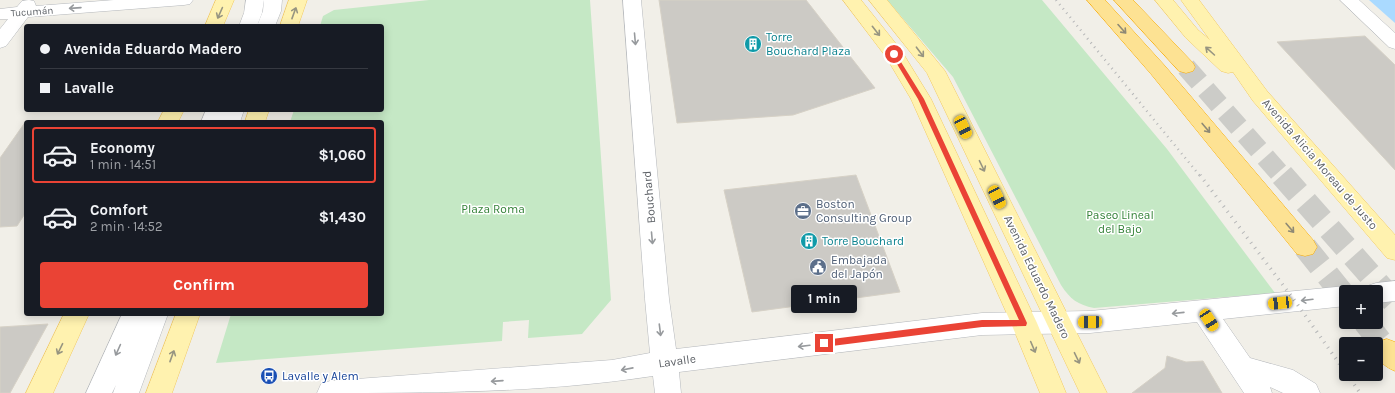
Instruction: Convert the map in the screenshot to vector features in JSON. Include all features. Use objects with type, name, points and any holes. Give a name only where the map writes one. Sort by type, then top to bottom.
[{"type":"highway","points":[[1096,0],[1158,70],[1305,247]]},
{"type":"highway","points":[[1123,0],[1186,67]]},
{"type":"main road","points":[[215,24],[225,0]]},
{"type":"main road","points":[[290,24],[298,0]]},
{"type":"main road","points":[[852,0],[894,54],[921,99],[1024,323],[1053,393]]},
{"type":"main road","name":"Avenida Eduardo Madero","points":[[878,0],[935,71],[1094,393]]},
{"type":"main road","name":"Avenida Alicia Moreau de Justo","points":[[1164,0],[1192,34],[1260,96]]},
{"type":"main road","name":"Avenida Alicia Moreau de Justo","points":[[1190,0],[1260,96],[1395,251]]},
{"type":"main road","points":[[39,393],[76,316]]},
{"type":"main road","points":[[159,393],[187,316]]},
{"type":"street","name":"Tucumán","points":[[0,14],[27,6],[184,0]]},
{"type":"street","points":[[249,24],[253,13],[255,0]]},
{"type":"street","points":[[267,24],[272,11],[273,0]]},
{"type":"street","name":"Bouchard","points":[[632,0],[656,291],[668,393]]},
{"type":"street","points":[[1349,0],[1395,43]]},
{"type":"street","points":[[0,42],[27,6]]},
{"type":"street","points":[[1383,292],[1395,291]]},
{"type":"street","name":"Lavalle","points":[[330,393],[612,372],[665,362],[982,324],[1090,322],[1339,297]]},
{"type":"street","points":[[1203,310],[1259,393]]},
{"type":"street","points":[[100,393],[133,316]]},
{"type":"street","points":[[126,393],[155,316]]},
{"type":"street","points":[[1243,368],[1284,379],[1307,393]]},
{"type":"green space","name":"Plaza Roma","points":[[429,0],[590,0],[611,300],[582,334],[528,338],[529,320],[503,322],[502,341],[216,363],[230,316],[384,316],[384,120],[291,120],[293,112],[384,112],[384,24],[321,24],[323,16],[334,10]]},
{"type":"green space","name":"Paseo Lineal del Bajo","points":[[887,0],[1042,0],[1167,149],[1275,293],[1094,308],[1075,301],[1061,285],[953,77]]},
{"type":"water","points":[[1369,0],[1395,0],[1395,23]]},
{"type":"building","name":"Torre Bouchard Plaza","points":[[659,0],[806,0],[875,88],[793,115],[677,123]]},
{"type":"building","points":[[1365,36],[1395,65],[1395,170],[1277,42]]},
{"type":"building","points":[[24,124],[24,215],[17,226],[0,227],[0,158]]},
{"type":"building","name":"Torre Bouchard","points":[[856,175],[900,292],[752,312],[724,190]]},
{"type":"building","points":[[48,324],[10,393],[0,393],[0,327]]},
{"type":"building","points":[[1167,356],[1186,362],[1203,361],[1222,393],[1132,393],[1165,368]]},
{"type":"tunnel","points":[[1186,67],[1282,176]]},
{"type":"tunnel","points":[[1282,175],[1395,303]]},
{"type":"tunnel","points":[[1305,247],[1339,289]]},
{"type":"tunnel","points":[[1370,329],[1387,350]]},
{"type":"railway","points":[[1056,0],[1200,176]]},
{"type":"railway","points":[[1200,175],[1295,301],[1339,363]]},
{"type":"railway","points":[[1352,381],[1360,393]]},
{"type":"place","name":"Torre Bouchard Plaza","points":[[753,44]]},
{"type":"place","name":"Boston Consulting Group","points":[[803,211]]},
{"type":"place","name":"Torre Bouchard","points":[[809,241]]},
{"type":"place","name":"Embajada del Japón","points":[[818,267]]},
{"type":"place","name":"Lavalle y Alem","points":[[269,376]]},
{"type":"route","points":[[824,343],[982,324],[1024,323],[998,270],[921,99],[894,54]]}]
